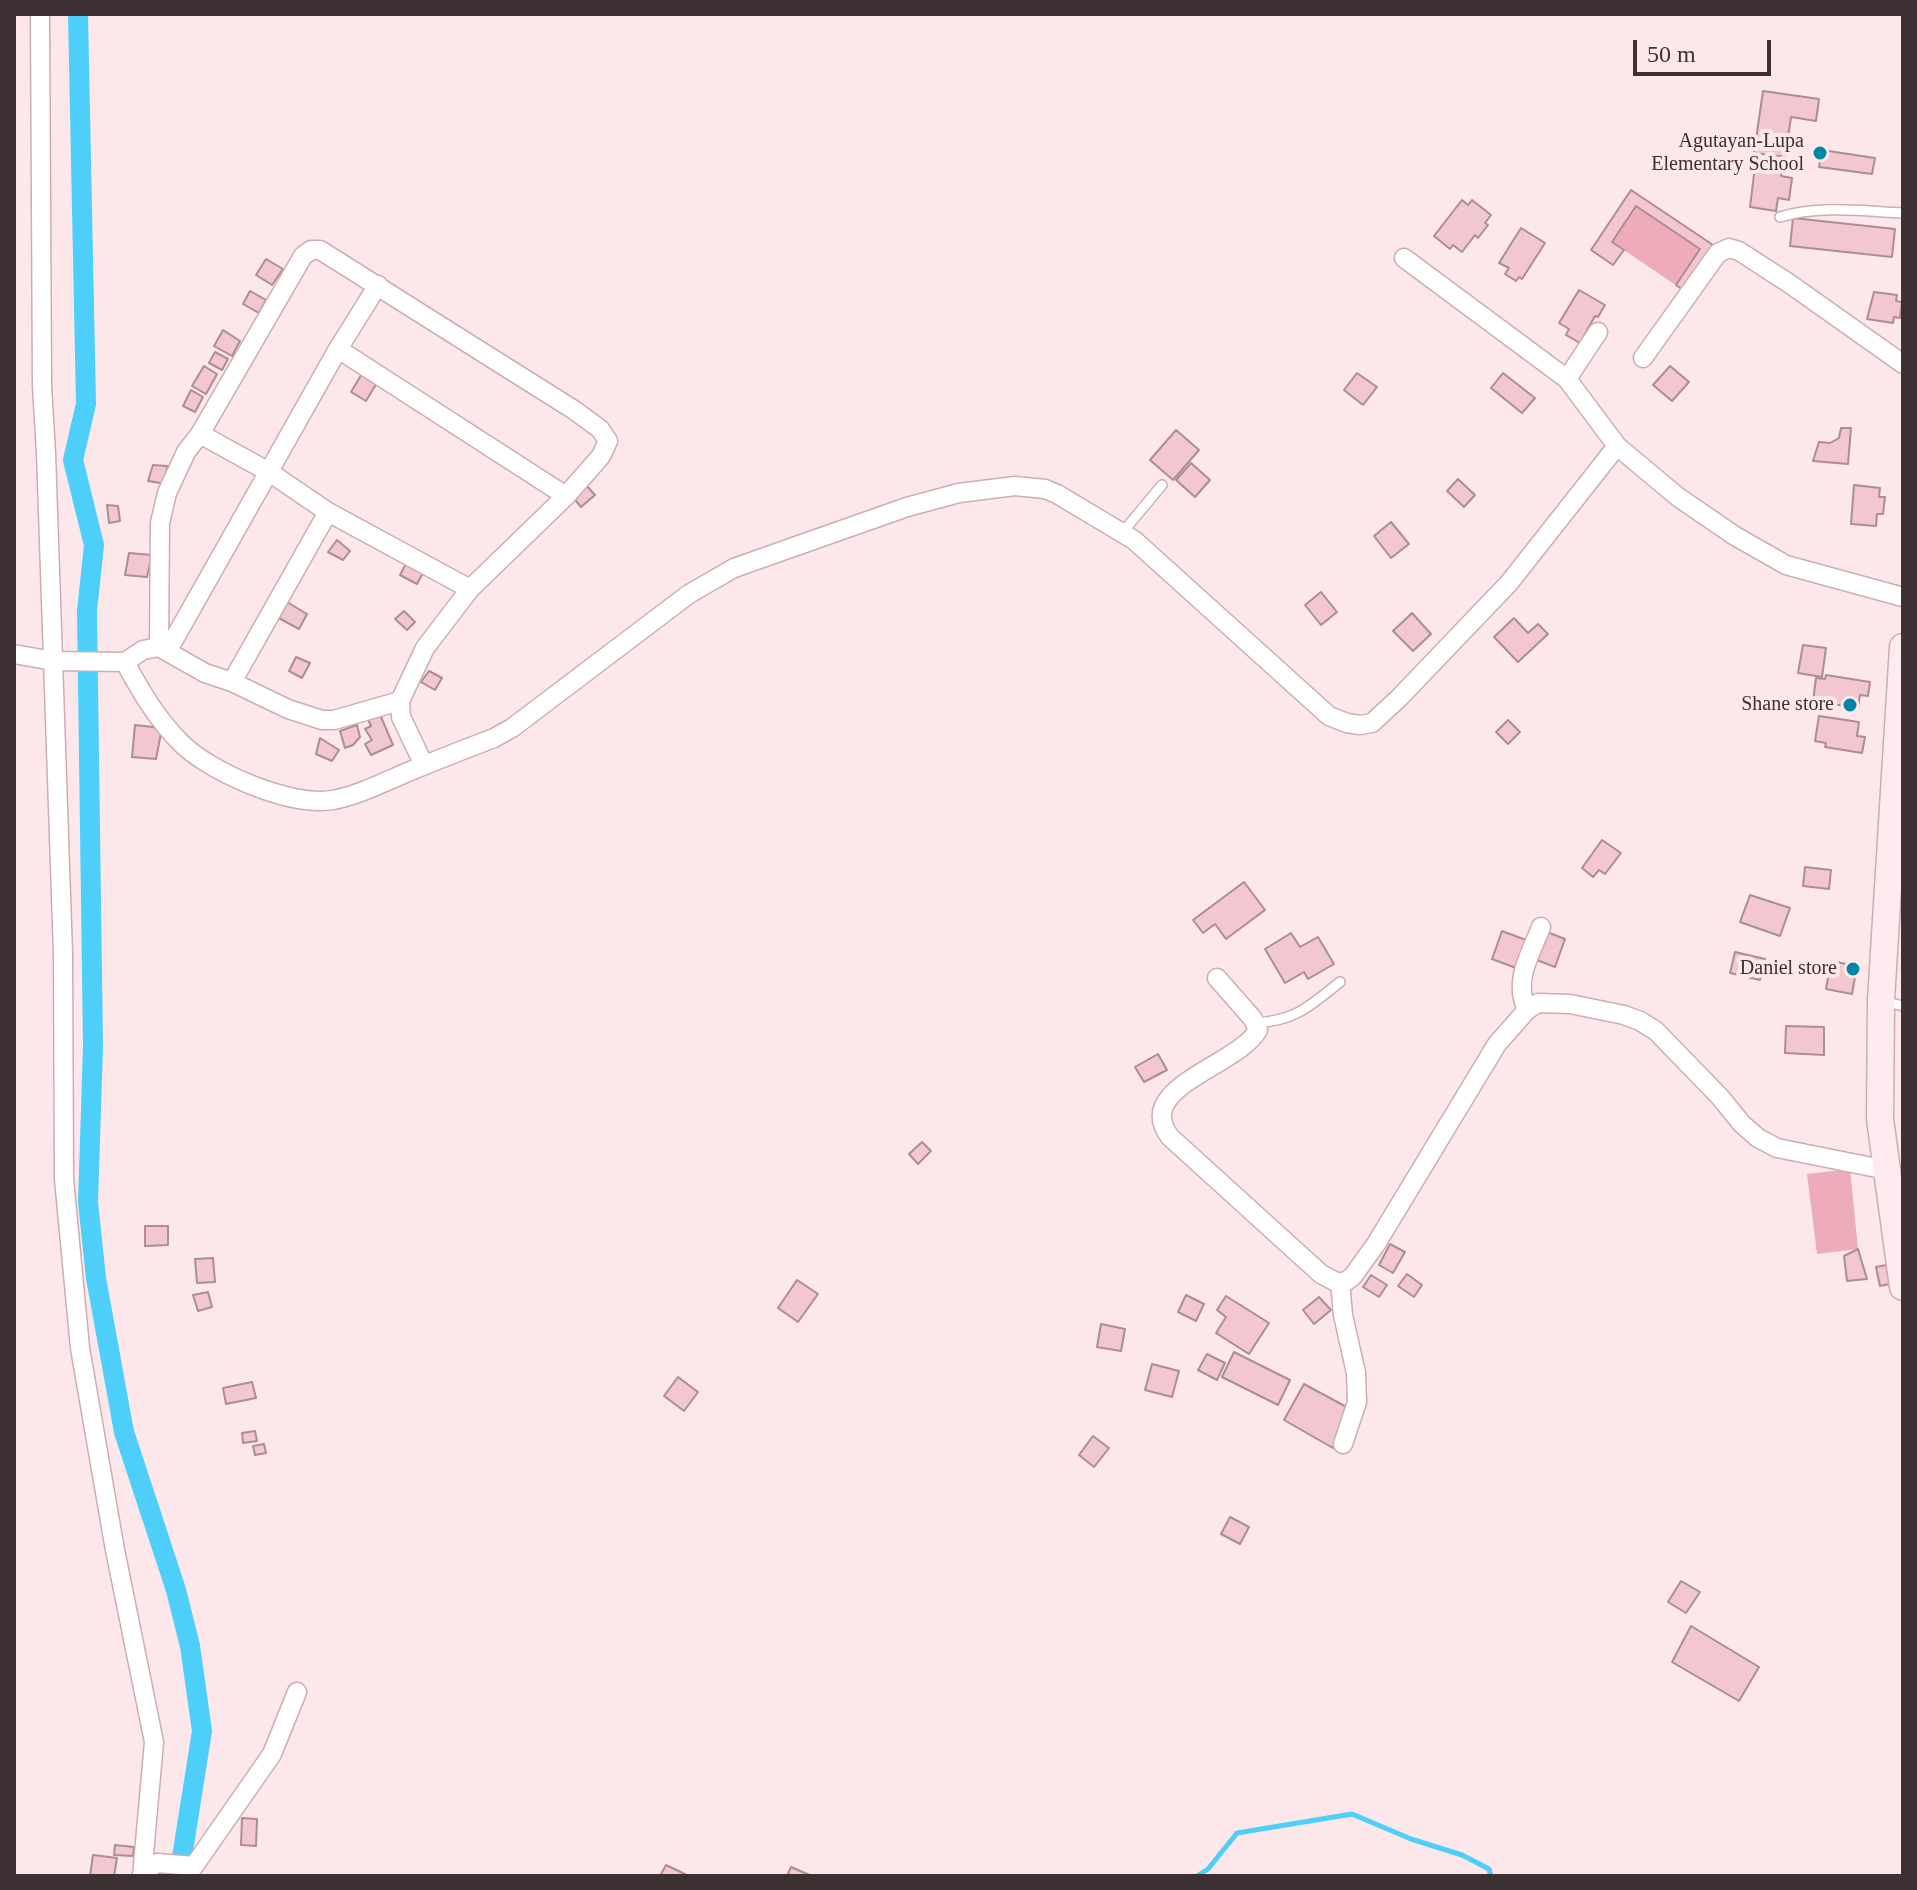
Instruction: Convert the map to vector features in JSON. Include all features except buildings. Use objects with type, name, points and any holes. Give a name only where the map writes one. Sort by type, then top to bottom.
[{"type":"main road","points":[[1903,647],[1892,1003],[1880,1119],[1903,1287]]},
{"type":"street","points":[[40,14],[42,386],[63,954],[64,1179],[80,1348],[115,1550],[154,1742],[147,1871],[194,1866],[272,1754],[297,1692]]},
{"type":"street","points":[[1643,358],[1718,253],[1729,248],[1739,251],[1790,284],[1903,364]]},
{"type":"street","points":[[164,649],[160,523],[175,473],[303,256],[311,250],[320,250],[600,429],[606,436],[607,448],[566,496],[470,589],[425,648],[400,701],[401,717],[424,765]]},
{"type":"street","points":[[1404,258],[1567,379],[1617,446],[1678,497],[1735,536],[1786,565],[1903,597]]},
{"type":"street","points":[[164,649],[378,285]]},
{"type":"street","points":[[1567,379],[1598,332]]},
{"type":"street","points":[[338,349],[566,496]]},
{"type":"street","points":[[200,434],[269,472],[328,512],[470,589]]},
{"type":"street","points":[[118,662],[183,746],[239,781],[256,787],[297,799],[335,799],[494,738],[512,728],[689,594],[734,568],[907,507],[959,493],[1015,486],[1045,489],[1057,494],[1122,533],[1203,601],[1258,655],[1329,716],[1360,725],[1372,723],[1399,698],[1509,583],[1617,446]]},
{"type":"street","points":[[232,682],[328,512]]},
{"type":"street","points":[[14,654],[53,661],[118,662],[143,650],[164,649],[205,673],[232,682],[288,709],[322,720],[334,720],[400,701]]},
{"type":"street","points":[[1527,1010],[1520,987],[1541,927]]},
{"type":"street","points":[[1217,978],[1258,1030],[1252,1041],[1233,1055],[1183,1084],[1168,1099],[1161,1115],[1162,1125],[1170,1137],[1321,1274],[1340,1282],[1353,1276],[1376,1244],[1497,1044],[1527,1010],[1538,1003],[1548,1001],[1624,1015],[1640,1021],[1656,1031],[1758,1138],[1777,1148],[1887,1170]]},
{"type":"street","points":[[1340,1282],[1357,1402],[1343,1444]]},
{"type":"lane","points":[[1780,217],[1796,212],[1828,210],[1903,213]]},
{"type":"lane","points":[[1122,533],[1162,485]]},
{"type":"lane","points":[[1255,1023],[1277,1022],[1301,1013],[1340,982]]},
{"type":"shaded area","points":[[1631,190],[1716,247],[1686,292],[1612,242]]},
{"type":"shaded area","points":[[1850,1169],[1858,1249],[1817,1254],[1807,1174]]},
{"type":"waterway","points":[[78,14],[86,404],[73,460],[94,545],[87,611],[93,1046],[88,1202],[96,1278],[124,1432],[176,1590],[190,1646],[202,1731],[179,1876]]},
{"type":"waterway","points":[[1197,1876],[1208,1869],[1237,1833],[1352,1814],[1411,1839],[1462,1855],[1489,1869],[1491,1876]]},
{"type":"place","name":"Agutayan-Lupa Elementary School","points":[[1820,153]]},
{"type":"place","name":"Shane store","points":[[1850,705]]},
{"type":"place","name":"Daniel store","points":[[1853,969]]}]
